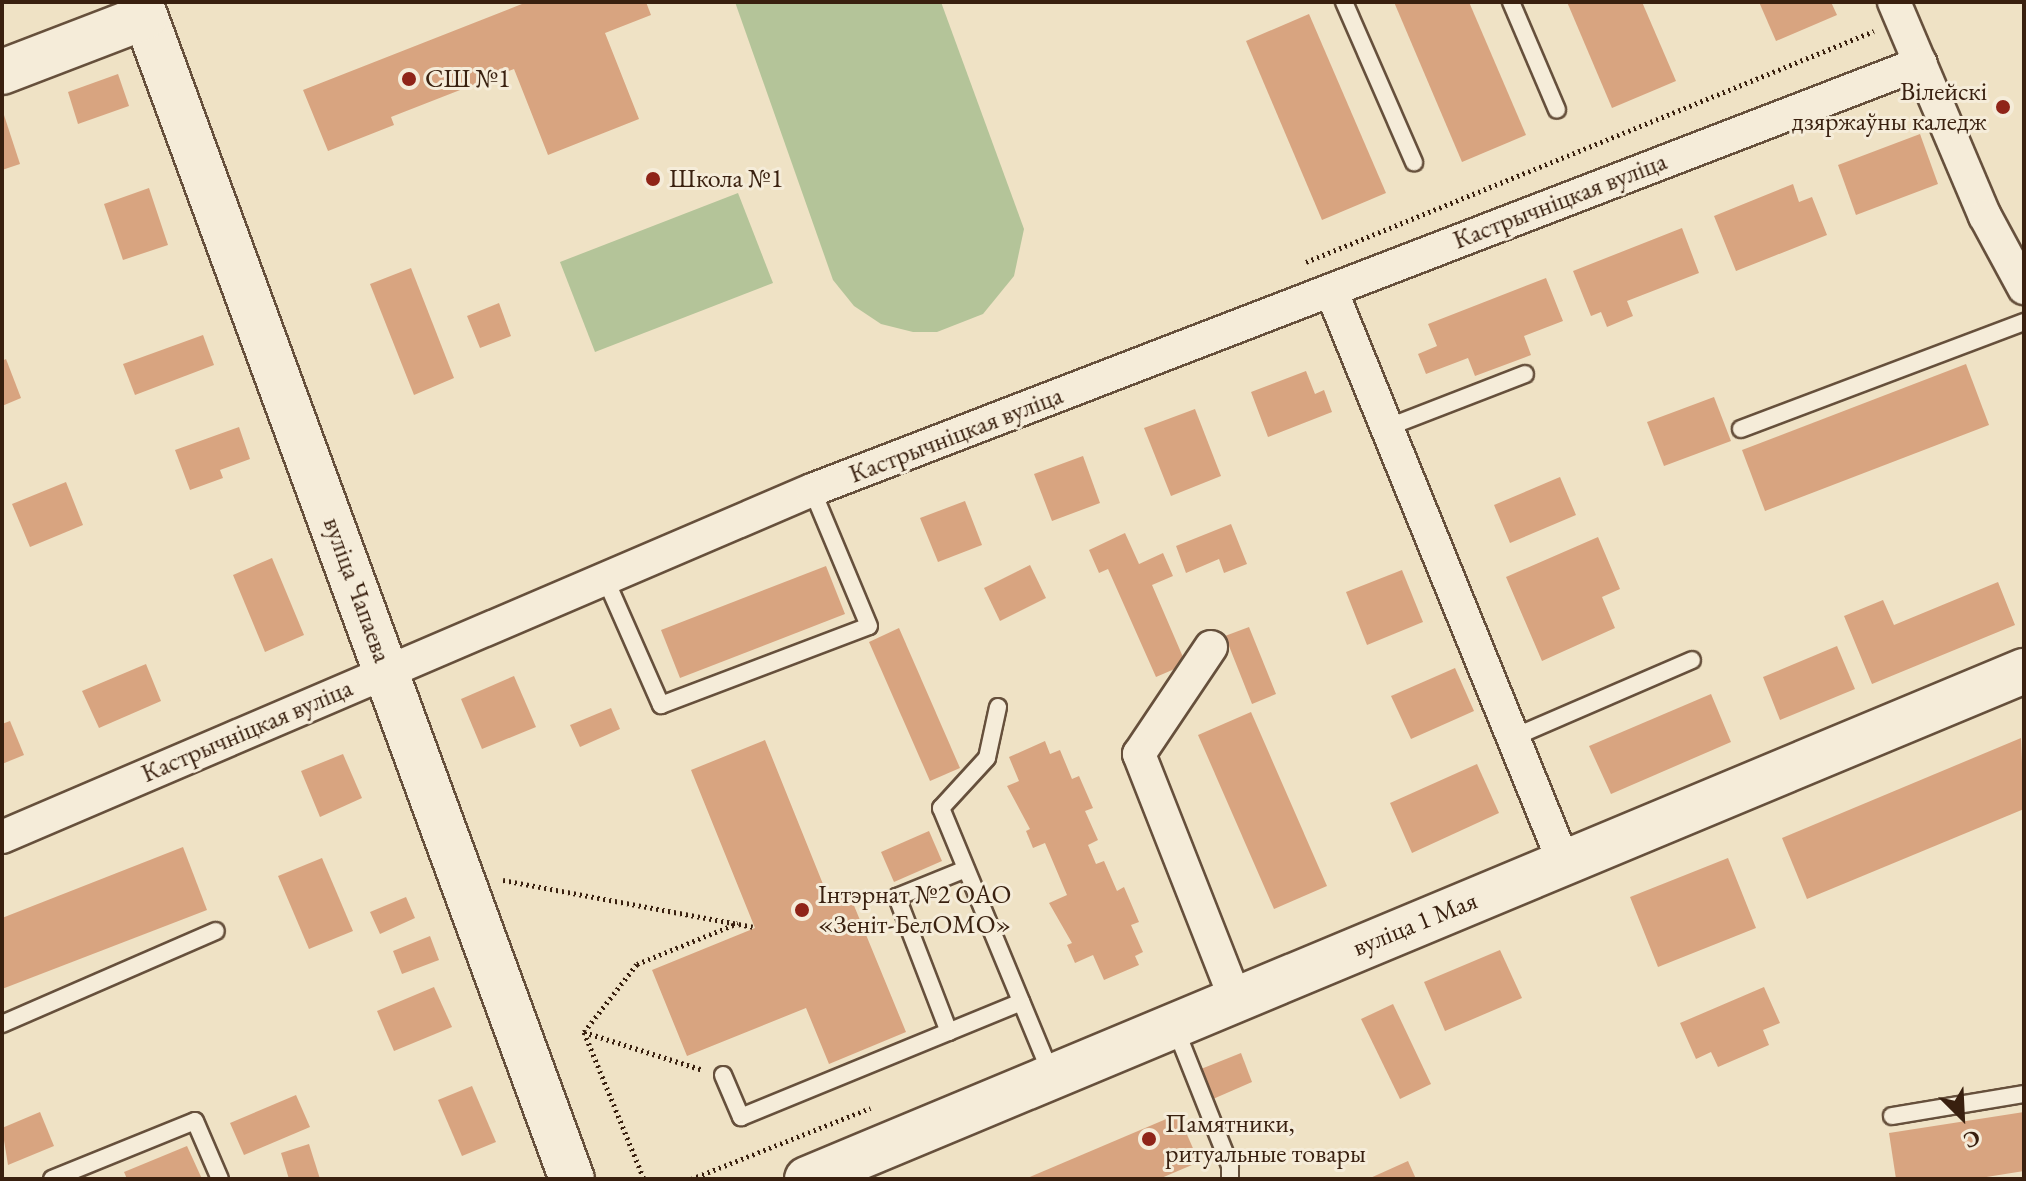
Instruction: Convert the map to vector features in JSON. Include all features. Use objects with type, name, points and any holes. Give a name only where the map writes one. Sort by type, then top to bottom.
[{"type":"main road","points":[[2,72],[143,10]]},
{"type":"main road","name":"вуліца Чапаева","points":[[143,10],[572,1179]]},
{"type":"main road","name":"вуліца 1 Мая","points":[[807,1179],[2024,671]]},
{"type":"street","points":[[1894,2],[1985,216],[2024,288]]},
{"type":"street","name":"Кастрычніцкая вуліца","points":[[2,837],[812,490],[1921,63]]},
{"type":"street","points":[[1331,290],[1564,863]]},
{"type":"street","points":[[1211,647],[1139,754],[1235,998]]},
{"type":"lane","points":[[1344,2],[1414,162]]},
{"type":"lane","points":[[1511,2],[1557,110]]},
{"type":"lane","points":[[1741,429],[2024,322]]},
{"type":"lane","points":[[1386,428],[1525,374]]},
{"type":"lane","points":[[605,578],[661,705],[869,626],[812,490]]},
{"type":"lane","points":[[1512,738],[1692,660]]},
{"type":"lane","points":[[998,707],[987,758],[941,808],[1052,1076]]},
{"type":"lane","points":[[949,1032],[897,897],[966,869]]},
{"type":"lane","points":[[2,1024],[216,931]]},
{"type":"lane","points":[[723,1075],[741,1117],[1021,1002]]},
{"type":"lane","points":[[1174,1024],[1230,1166],[1230,1179]]},
{"type":"lane","points":[[1892,1116],[2024,1094]]},
{"type":"lane","points":[[52,1179],[195,1121],[220,1179]]},
{"type":"path","points":[[488,878],[753,927]]},
{"type":"path","points":[[584,1032],[637,964],[739,923]]},
{"type":"path","points":[[584,1032],[723,1075]]},
{"type":"path","points":[[584,1032],[644,1179]]},
{"type":"path","points":[[691,1179],[879,1105]]},
{"type":"green space","points":[[735,2],[941,2],[1024,229],[1014,276],[983,314],[937,332],[913,332],[881,324],[854,306],[833,280]]},
{"type":"green space","points":[[738,193],[773,283],[595,352],[560,262]]},
{"type":"building","name":"СШ №1","points":[[527,2],[646,2],[651,15],[605,33],[639,119],[548,155],[514,69],[391,117],[394,125],[328,151],[303,90]]},
{"type":"building","points":[[1394,2],[1469,2],[1526,135],[1462,162]]},
{"type":"building","points":[[1567,2],[1642,2],[1676,81],[1612,108]]},
{"type":"building","points":[[1759,2],[1831,2],[1837,15],[1776,41]]},
{"type":"building","points":[[1309,14],[1386,193],[1322,220],[1246,41]]},
{"type":"building","points":[[118,74],[129,106],[78,124],[68,92]]},
{"type":"building","points":[[2,113],[20,164],[2,170]]},
{"type":"building","points":[[1920,134],[1938,184],[1856,215],[1838,165]]},
{"type":"building","points":[[1793,184],[1799,202],[1812,197],[1827,235],[1736,271],[1714,216]]},
{"type":"building","points":[[149,188],[168,245],[123,260],[104,204]]},
{"type":"building","points":[[1682,228],[1699,273],[1627,301],[1633,316],[1607,327],[1601,312],[1591,316],[1573,271]]},
{"type":"building","points":[[411,268],[454,378],[414,395],[370,284]]},
{"type":"building","points":[[1546,278],[1563,321],[1524,336],[1531,355],[1475,376],[1468,358],[1426,374],[1418,354],[1437,346],[1428,324]]},
{"type":"building","points":[[499,303],[511,336],[480,348],[467,316]]},
{"type":"building","points":[[203,335],[214,365],[135,395],[123,364]]},
{"type":"building","points":[[6,359],[21,398],[2,406],[2,361]]},
{"type":"building","points":[[1966,364],[1989,425],[1765,511],[1742,450]]},
{"type":"building","points":[[1306,371],[1315,394],[1324,390],[1332,412],[1268,437],[1251,392]]},
{"type":"building","points":[[1714,397],[1731,441],[1664,466],[1647,422]]},
{"type":"building","points":[[1195,409],[1221,476],[1171,496],[1144,428]]},
{"type":"building","points":[[239,427],[250,459],[220,470],[223,478],[190,490],[175,450]]},
{"type":"building","points":[[1083,456],[1100,503],[1052,521],[1034,474]]},
{"type":"building","points":[[1560,477],[1576,515],[1510,543],[1494,505]]},
{"type":"building","points":[[66,482],[83,525],[30,547],[12,504]]},
{"type":"building","points":[[965,501],[982,545],[938,562],[920,518]]},
{"type":"building","points":[[1231,524],[1247,564],[1224,573],[1219,559],[1186,573],[1176,546]]},
{"type":"building","points":[[1125,533],[1139,564],[1163,553],[1173,576],[1152,585],[1186,664],[1156,677],[1108,569],[1099,573],[1089,550]]},
{"type":"building","points":[[1598,537],[1620,589],[1602,597],[1615,628],[1542,661],[1506,577]]},
{"type":"building","points":[[272,558],[304,635],[265,652],[233,575]]},
{"type":"building","points":[[1030,565],[1046,598],[1000,621],[984,588]]},
{"type":"building","points":[[826,566],[845,614],[680,678],[661,630]]},
{"type":"building","points":[[1402,570],[1423,622],[1367,645],[1346,592]]},
{"type":"building","points":[[1998,582],[2015,625],[1872,684],[1844,616],[1883,600],[1894,625]]},
{"type":"building","points":[[1249,627],[1276,694],[1252,704],[1225,636]]},
{"type":"building","points":[[899,628],[960,768],[930,781],[869,642]]},
{"type":"building","points":[[1837,646],[1855,689],[1780,720],[1763,677]]},
{"type":"building","points":[[146,664],[161,701],[99,728],[82,691]]},
{"type":"building","points":[[1455,668],[1474,711],[1411,739],[1391,696]]},
{"type":"building","points":[[514,676],[536,727],[482,749],[461,699]]},
{"type":"building","points":[[1711,694],[1731,742],[1611,794],[1589,746]]},
{"type":"building","points":[[611,708],[620,729],[580,747],[570,725]]},
{"type":"building","points":[[1251,712],[1327,886],[1274,909],[1198,735]]},
{"type":"building","points":[[10,721],[24,755],[2,764],[2,724]]},
{"type":"building","points":[[2021,738],[2024,809],[1807,899],[1782,838]]},
{"type":"building","name":"Інтэрнат №2 ОАО «Зеніт-БелОМО»","points":[[765,740],[829,899],[848,891],[906,1032],[829,1064],[806,1008],[687,1056],[652,970],[755,928],[691,770]]},
{"type":"building","points":[[1045,741],[1050,754],[1060,750],[1072,779],[1079,776],[1093,808],[1085,811],[1098,840],[1088,845],[1096,864],[1104,861],[1117,891],[1124,887],[1139,922],[1131,925],[1143,952],[1135,956],[1139,965],[1104,980],[1093,955],[1075,963],[1067,945],[1072,943],[1049,903],[1067,895],[1045,843],[1033,848],[1026,831],[1030,829],[1007,786],[1019,781],[1009,757]]},
{"type":"building","points":[[343,754],[362,798],[320,817],[301,771]]},
{"type":"building","points":[[1477,764],[1499,813],[1412,853],[1390,803]]},
{"type":"building","points":[[929,831],[942,861],[894,882],[881,852]]},
{"type":"building","points":[[183,847],[207,910],[2,989],[2,918]]},
{"type":"building","points":[[322,858],[353,931],[309,949],[278,876]]},
{"type":"building","points":[[1728,858],[1756,928],[1658,967],[1630,897]]},
{"type":"building","points":[[406,897],[415,918],[380,934],[370,912]]},
{"type":"building","points":[[430,936],[439,960],[402,974],[393,951]]},
{"type":"building","points":[[1500,950],[1522,998],[1445,1031],[1424,982]]},
{"type":"building","points":[[434,987],[452,1027],[394,1051],[377,1011]]},
{"type":"building","points":[[1764,987],[1780,1023],[1763,1030],[1769,1045],[1718,1067],[1711,1052],[1696,1059],[1680,1023]]},
{"type":"building","points":[[1393,1004],[1431,1084],[1400,1099],[1361,1019]]},
{"type":"building","points":[[1241,1053],[1252,1082],[1213,1099],[1201,1069]]},
{"type":"building","points":[[472,1086],[496,1142],[462,1156],[438,1100]]},
{"type":"building","points":[[296,1095],[310,1127],[244,1155],[230,1123]]},
{"type":"building","points":[[40,1112],[54,1146],[8,1165],[2,1128]]},
{"type":"building","points":[[2024,1112],[2024,1171],[1974,1179],[1896,1179],[1889,1133]]},
{"type":"building","points":[[1178,1114],[1199,1162],[1159,1179],[1025,1179]]},
{"type":"building","points":[[309,1144],[320,1179],[289,1179],[281,1153]]},
{"type":"building","points":[[187,1146],[202,1179],[127,1179],[124,1172]]},
{"type":"building","points":[[1408,1161],[1416,1179],[1368,1179]]},
{"type":"place","name":"СШ №1","points":[[409,79]]},
{"type":"place","name":"Вілейскі дзяржаўны каледж","points":[[2003,107]]},
{"type":"place","name":"Школа №1","points":[[653,179]]},
{"type":"place","name":"Інтэрнат №2 ОАО «Зеніт-БелОМО»","points":[[802,910]]},
{"type":"place","name":"Памятники, ритуальные товары","points":[[1149,1139]]}]
